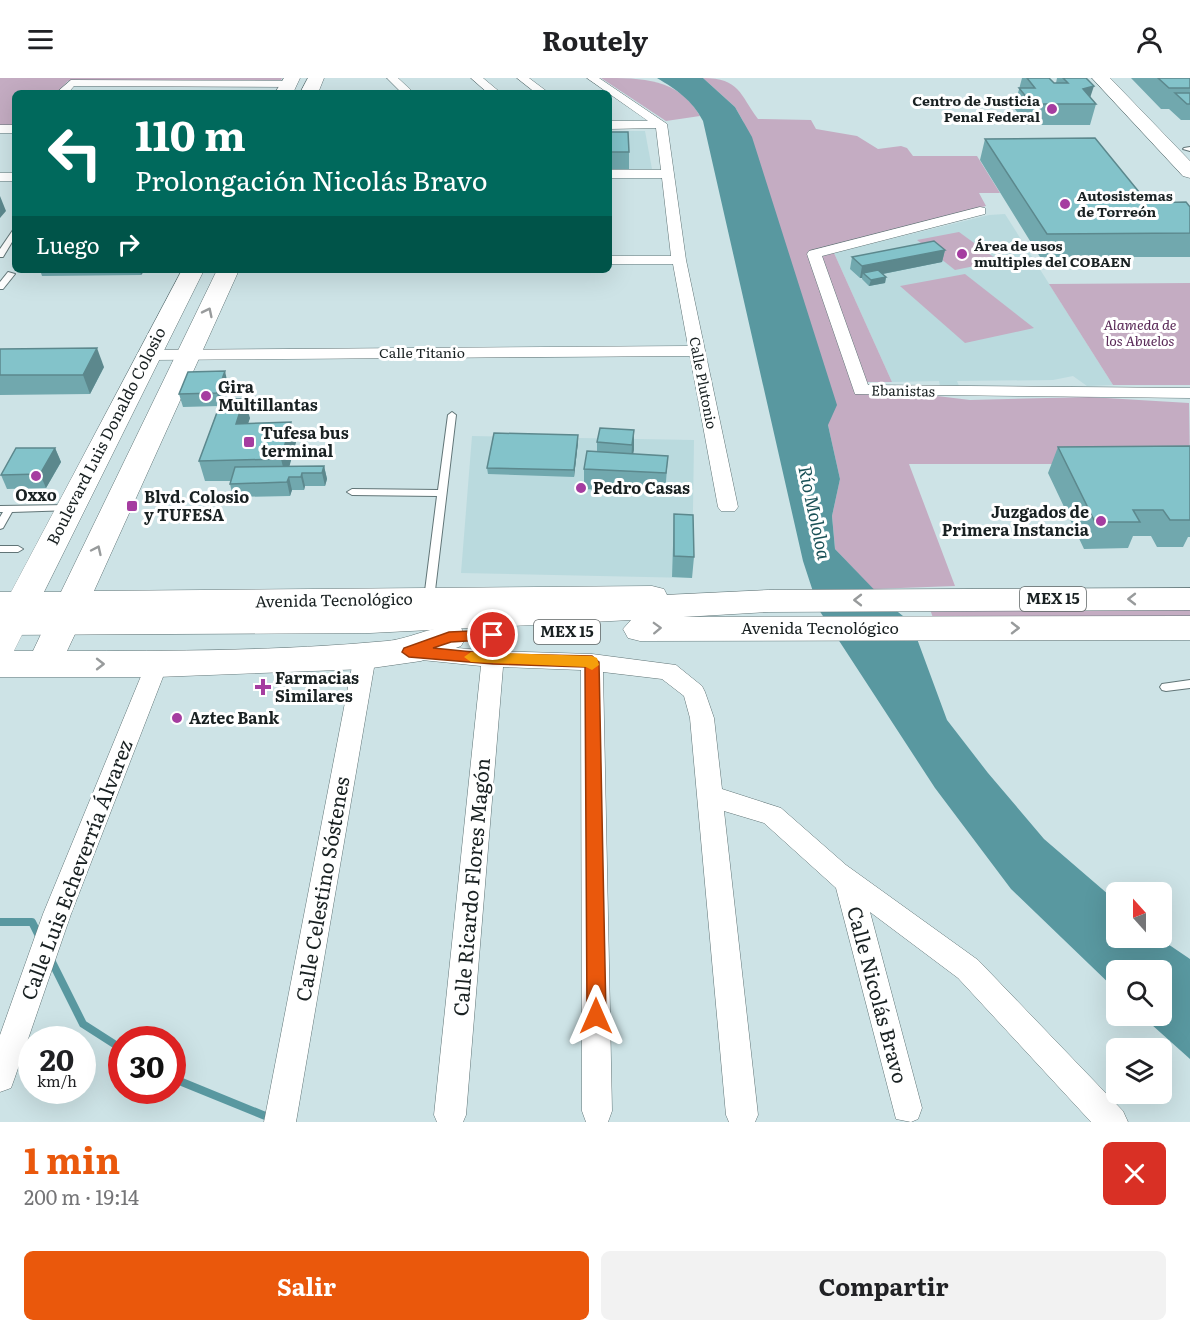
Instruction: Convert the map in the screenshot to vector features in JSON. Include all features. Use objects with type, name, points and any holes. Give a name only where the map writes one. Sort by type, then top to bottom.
[{"type":"main road","points":[[1100,78],[1190,172]]},
{"type":"main road","points":[[1117,78],[1189,150]]},
{"type":"main road","name":"Boulevard Luis Donaldo Colosio","points":[[4,631],[191,273]]},
{"type":"main road","points":[[58,632],[227,273]]},
{"type":"main road","points":[[103,441],[148,442]]},
{"type":"main road","name":"Avenida Tecnológico","points":[[58,632],[429,599],[659,597],[767,614],[956,628],[1190,628]]},
{"type":"main road","name":"Avenida Tecnológico","points":[[4,631],[449,637],[668,628],[767,614],[916,600],[1190,599]]},
{"type":"main road","name":"Avenida Tecnológico","points":[[4,631],[58,632],[370,621],[704,604]]},
{"type":"main road","name":"Avenida Tecnológico","points":[[58,632],[157,664],[365,657],[409,652],[449,637]]},
{"type":"street","points":[[391,78],[405,90]]},
{"type":"street","points":[[476,78],[491,90]]},
{"type":"street","points":[[522,78],[539,90]]},
{"type":"street","points":[[592,78],[610,90]]},
{"type":"street","points":[[65,90],[71,83],[288,85]]},
{"type":"street","points":[[612,91],[661,124]]},
{"type":"street","points":[[612,125],[661,124]]},
{"type":"street","name":"Calle Plutonio","points":[[661,124],[679,260],[728,507]]},
{"type":"street","points":[[612,174],[668,174]]},
{"type":"street","name":"Ebanistas","points":[[980,211],[814,254],[861,390],[1190,393]]},
{"type":"street","points":[[612,260],[679,260]]},
{"type":"street","name":"Calle Titanio","points":[[147,355],[697,351]]},
{"type":"street","points":[[1061,376],[1080,393]]},
{"type":"street","points":[[409,652],[493,659],[592,662],[668,671],[694,692],[702,718],[742,1115]]},
{"type":"street","name":"Calle Celestino Sóstenes","points":[[280,1122],[365,657]]},
{"type":"street","name":"Calle Ricardo Flores Magón","points":[[450,1115],[493,659]]},
{"type":"street","points":[[592,662],[597,1111]]},
{"type":"street","name":"Calle Luis Echeverría Álvarez","points":[[0,1077],[57,914],[157,664]]},
{"type":"street","points":[[710,796],[772,815],[848,881],[968,969],[1112,1122]]},
{"type":"street","name":"Calle Nicolás Bravo","points":[[848,881],[907,1108]]},
{"type":"lane","points":[[0,255],[12,237]]},
{"type":"lane","points":[[0,287],[11,274]]},
{"type":"lane","points":[[429,599],[452,415]]},
{"type":"lane","points":[[352,492],[442,493]]},
{"type":"lane","points":[[0,525],[4,509],[69,508]]},
{"type":"lane","points":[[0,549],[18,549]]},
{"type":"lane","points":[[1166,687],[1190,684]]},
{"type":"shaded area","points":[[612,131],[645,131],[652,169],[612,169]]},
{"type":"shaded area","points":[[1005,214],[1113,385],[1087,386],[1073,376],[1053,380],[957,381],[959,386],[940,387],[939,381],[892,382],[834,253],[989,215]]},
{"type":"shaded area","name":"Pedro Casas","points":[[472,436],[694,440],[692,578],[461,573]]},
{"type":"green space","points":[[0,78],[282,78],[281,80],[68,81],[60,90],[12,90],[12,126],[0,126]]},
{"type":"green space","points":[[601,78],[645,80],[670,87],[691,103],[700,116],[666,121]]},
{"type":"green space","points":[[703,78],[725,81],[732,85],[742,95],[758,119],[811,120],[816,129],[857,136],[878,149],[901,146],[907,148],[913,156],[977,156],[1000,193],[979,193],[986,206],[816,251],[861,390],[904,392],[970,400],[1089,397],[1189,403],[1190,464],[909,464],[955,586],[873,589],[835,549],[832,516],[840,479],[828,425],[743,121],[735,107]]},
{"type":"green space","name":"Área de usos multiples del COBAEN","points":[[959,232],[999,261],[955,270],[917,240]]},
{"type":"green space","points":[[834,253],[892,382],[863,382],[817,257]]},
{"type":"green space","points":[[965,274],[1034,328],[965,343],[900,286]]},
{"type":"green space","name":"Alameda de los Abuelos","points":[[1190,283],[1190,385],[1113,385],[1049,284]]},
{"type":"green space","points":[[1190,607],[1190,616],[933,618],[930,609]]},
{"type":"water","name":"Río Mololoa","points":[[657,78],[703,78],[735,107],[752,137],[837,405],[828,425],[840,479],[832,516],[835,549],[888,604],[903,616],[916,636],[947,720],[988,773],[1044,839],[1106,892],[1106,948],[1172,947],[1190,959],[1190,1059],[1172,1043],[1172,1038],[1167,1038],[1153,1026],[1172,1026],[1172,960],[1106,960],[1106,980],[1011,889],[935,788],[819,610],[803,561],[703,121],[694,107]]},
{"type":"building","points":[[1027,78],[1049,78],[1054,83],[1068,83],[1063,78],[1086,78],[1094,86],[1083,89],[1096,104],[1032,104],[1019,88],[1035,88]]},
{"type":"building","points":[[1158,78],[1190,78],[1190,88],[1169,88]]},
{"type":"building","points":[[1175,93],[1190,93],[1190,104],[1187,104]]},
{"type":"building","points":[[612,132],[628,132],[629,152],[612,152]]},
{"type":"building","points":[[1095,138],[1148,203],[1186,202],[1190,207],[1190,233],[1047,234],[985,139]]},
{"type":"building","points":[[934,241],[945,250],[862,266],[852,257]]},
{"type":"building","points":[[878,270],[886,277],[871,280],[863,273]]},
{"type":"building","points":[[97,348],[83,375],[0,375],[0,349]]},
{"type":"building","points":[[225,371],[217,393],[179,394],[188,372]]},
{"type":"building","points":[[222,399],[244,399],[236,424],[291,422],[281,459],[199,461]]},
{"type":"building","points":[[600,428],[634,430],[632,445],[597,442]]},
{"type":"building","points":[[494,433],[578,435],[574,470],[487,468]]},
{"type":"building","points":[[1190,446],[1190,520],[1170,520],[1163,510],[1133,510],[1140,522],[1095,522],[1058,447]]},
{"type":"building","points":[[16,448],[55,448],[40,474],[1,475]]},
{"type":"building","points":[[587,451],[668,456],[666,473],[584,469]]},
{"type":"building","points":[[324,466],[322,473],[302,473],[301,477],[289,477],[287,482],[230,484],[235,467]]},
{"type":"building","points":[[674,514],[693,515],[694,557],[674,556]]},
{"type":"waterway","points":[[0,922],[32,922],[40,938]]},
{"type":"waterway","points":[[50,958],[83,1024],[108,1040]]},
{"type":"waterway","points":[[186,1084],[280,1122]]},
{"type":"slow traffic","points":[[471,657],[592,662],[592,665]]},
{"type":"place","name":"Centro de Justicia Penal Federal","points":[[1052,109]]},
{"type":"place","name":"Autosistemas de Torreón","points":[[1065,204]]},
{"type":"place","name":"Área de usos multiples del COBAEN","points":[[962,254]]},
{"type":"place","name":"Gira Multillantas","points":[[206,396]]},
{"type":"place","name":"Tufesa bus terminal","points":[[249,442]]},
{"type":"place","name":"Oxxo","points":[[36,476]]},
{"type":"place","name":"Pedro Casas","points":[[581,488]]},
{"type":"place","name":"Blvd. Colosio y TUFESA","points":[[132,506]]},
{"type":"place","name":"Juzgados de Primera Instancia","points":[[1101,521]]},
{"type":"place","name":"Farmacias Similares","points":[[263,687]]},
{"type":"place","name":"Aztec Bank","points":[[177,718]]},
{"type":"route","points":[[493,635],[449,637],[409,652],[493,659],[592,662],[596,1016]]}]
